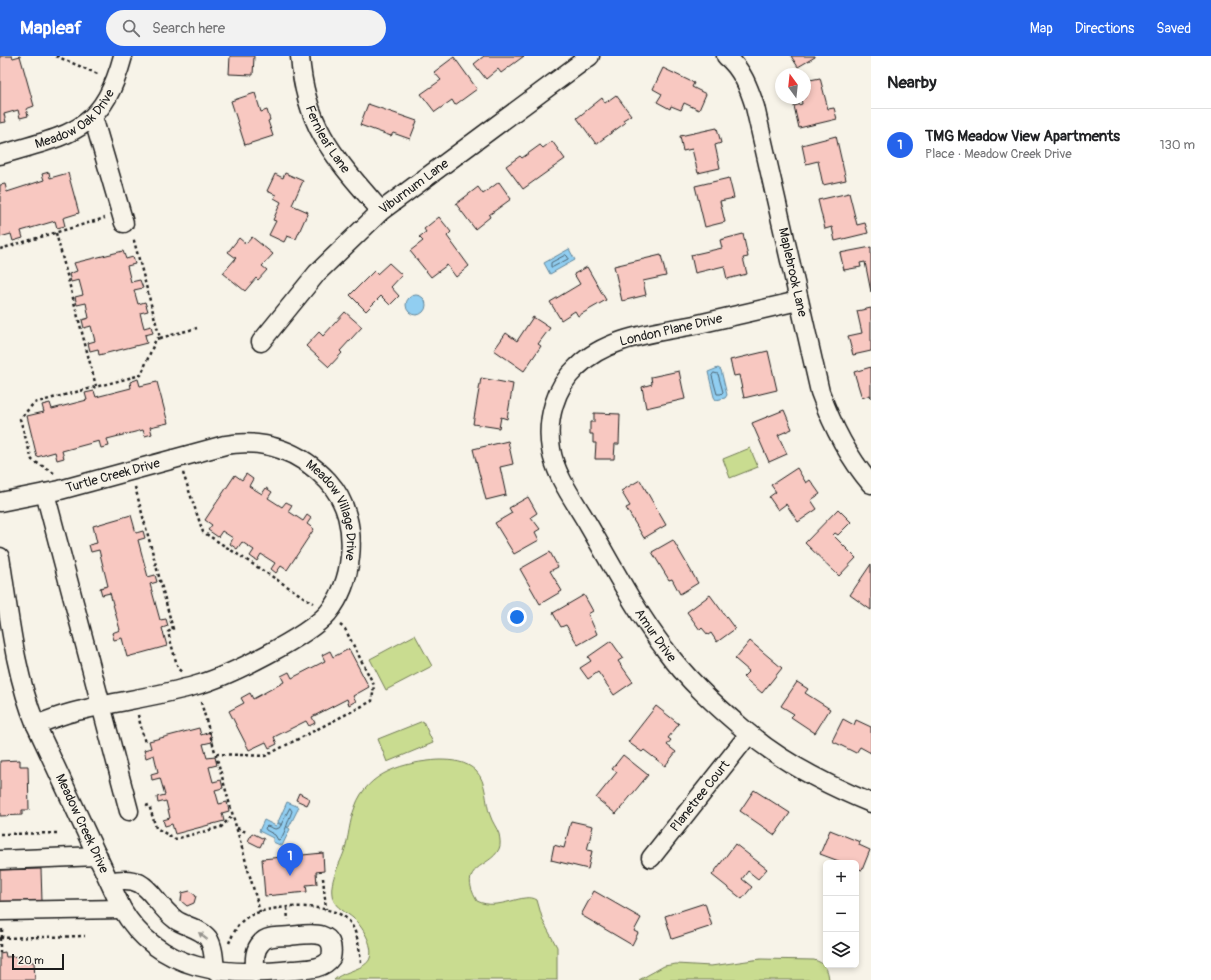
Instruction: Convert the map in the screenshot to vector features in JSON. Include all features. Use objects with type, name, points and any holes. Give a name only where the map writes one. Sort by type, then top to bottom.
[{"type":"street","name":"Meadow Oak Drive","points":[[0,155],[68,135],[82,126],[93,117],[107,100],[115,82],[123,56]]},
{"type":"street","name":"Fernleaf Lane","points":[[300,56],[302,79],[307,102],[321,135],[336,159],[381,211]]},
{"type":"street","name":"Viburnum Lane","points":[[261,342],[317,273],[381,211],[590,56]]},
{"type":"street","name":"Maplebrook Lane","points":[[726,56],[742,75],[750,92],[814,372],[826,409],[848,453],[871,484]]},
{"type":"street","points":[[93,117],[123,218]]},
{"type":"street","name":"London Plane Drive","points":[[560,389],[577,366],[592,354],[612,344],[798,302]]},
{"type":"street","name":"Amur Drive","points":[[560,389],[552,412],[550,437],[553,460],[566,486],[637,609],[663,647],[695,684],[749,734],[812,776],[871,803]]},
{"type":"street","name":"Meadow Village Drive","points":[[36,725],[66,714],[196,686],[236,670],[275,649],[304,632],[328,613],[343,586],[351,553],[350,523],[340,497],[320,473],[292,454],[280,448],[258,443],[225,445]]},
{"type":"street","name":"Turtle Creek Drive","points":[[0,502],[52,491],[225,445]]},
{"type":"street","points":[[52,491],[100,706],[129,811]]},
{"type":"street","name":"Meadow Creek Drive","points":[[0,557],[3,595],[22,684],[36,725],[122,909],[139,933],[178,960],[215,971],[288,975],[314,974]]},
{"type":"street","name":"Planetree Court","points":[[651,858],[749,734]]},
{"type":"street","points":[[0,860],[98,856]]},
{"type":"street","points":[[110,882],[124,880],[142,884],[175,919],[206,936],[212,949],[215,971]]},
{"type":"street","points":[[0,911],[122,909]]},
{"type":"street","points":[[255,973],[256,952],[262,941],[271,938],[318,934],[325,936],[329,941],[332,951],[331,958],[314,974]]},
{"type":"path","points":[[56,56],[115,82]]},
{"type":"path","points":[[0,249],[56,233],[123,218],[130,225],[160,338]]},
{"type":"path","points":[[56,233],[96,386]]},
{"type":"path","points":[[52,491],[55,474],[32,460],[20,419],[34,403],[141,375],[156,339],[197,328]]},
{"type":"path","points":[[178,458],[203,532],[328,613],[345,629],[374,685],[372,701],[265,756],[216,754]]},
{"type":"path","points":[[131,470],[173,629],[168,632],[178,669],[196,686],[260,912]]},
{"type":"path","points":[[135,699],[145,744]]},
{"type":"path","points":[[129,811],[149,805],[156,828],[175,839],[221,827],[233,815]]},
{"type":"path","points":[[237,828],[246,832]]},
{"type":"path","points":[[0,834],[59,833]]},
{"type":"path","points":[[322,878],[326,909]]},
{"type":"path","points":[[0,953],[0,938],[85,936]]},
{"type":"green space","points":[[750,448],[758,467],[730,478],[723,459]]},
{"type":"green space","points":[[415,635],[432,666],[386,690],[370,659]]},
{"type":"green space","points":[[423,721],[433,743],[387,762],[378,739]]},
{"type":"green space","points":[[439,760],[463,763],[476,771],[484,786],[488,810],[499,834],[499,849],[495,855],[472,874],[470,880],[477,901],[485,904],[494,904],[525,898],[537,900],[543,921],[557,947],[557,980],[334,980],[343,974],[364,965],[368,962],[371,953],[369,942],[360,926],[353,918],[336,905],[332,893],[333,881],[346,846],[355,807],[368,785],[378,777],[389,771],[413,763]]},
{"type":"green space","points":[[761,959],[814,960],[821,963],[823,968],[826,968],[829,980],[639,980],[664,966],[676,964],[711,966]]},
{"type":"water","points":[[569,249],[575,260],[550,274],[544,263]]},
{"type":"water","points":[[416,295],[423,298],[426,305],[423,312],[416,315],[409,312],[406,305],[409,298]]},
{"type":"water","points":[[718,368],[721,370],[727,395],[725,398],[716,400],[708,372]]},
{"type":"water","points":[[287,802],[299,807],[289,827],[287,827],[290,829],[282,846],[273,842],[273,838],[259,831],[264,820],[276,826],[277,823],[282,825],[278,822]]},
{"type":"building","points":[[0,56],[12,56],[13,58],[20,56],[34,106],[26,109],[28,116],[20,118],[18,110],[4,114],[6,122],[0,123]]},
{"type":"building","points":[[230,56],[254,56],[253,75],[229,74]]},
{"type":"building","points":[[484,56],[524,56],[501,73],[498,69],[486,79],[474,64]]},
{"type":"building","points":[[791,56],[815,56],[815,57],[798,67]]},
{"type":"building","points":[[454,57],[477,89],[455,105],[452,100],[435,112],[421,94],[441,80],[434,72]]},
{"type":"building","points":[[663,68],[694,83],[692,87],[706,94],[699,110],[684,103],[681,110],[671,106],[670,109],[657,102],[662,94],[653,89]]},
{"type":"building","points":[[820,78],[828,109],[834,108],[837,119],[799,128],[794,106],[811,104],[811,80]]},
{"type":"building","points":[[255,93],[261,112],[267,110],[270,120],[268,121],[273,136],[245,145],[231,101]]},
{"type":"building","points":[[616,95],[631,115],[623,120],[625,123],[596,144],[577,118],[602,98],[605,103]]},
{"type":"building","points":[[368,104],[417,121],[410,139],[393,133],[391,136],[360,125]]},
{"type":"building","points":[[717,128],[721,143],[715,145],[720,168],[698,173],[692,149],[683,151],[680,136]]},
{"type":"building","points":[[836,136],[846,180],[823,185],[818,161],[806,164],[802,145]]},
{"type":"building","points":[[552,141],[565,159],[523,189],[506,166],[520,156],[522,158],[540,145],[543,148]]},
{"type":"building","points":[[49,172],[50,178],[68,173],[79,213],[63,218],[65,226],[57,228],[55,221],[21,231],[23,238],[13,241],[11,234],[0,237],[0,185],[5,184],[7,192],[44,180],[42,174]]},
{"type":"building","points":[[285,173],[303,181],[292,205],[308,212],[296,239],[287,236],[284,242],[269,235],[276,221],[273,220],[281,202],[274,198],[276,195],[267,191],[275,174],[283,178]]},
{"type":"building","points":[[729,178],[734,198],[720,201],[725,222],[705,227],[695,186]]},
{"type":"building","points":[[499,182],[511,199],[489,215],[490,217],[475,229],[456,204],[478,187],[483,194]]},
{"type":"building","points":[[849,193],[857,225],[865,223],[868,233],[835,241],[832,227],[825,229],[818,200]]},
{"type":"building","points":[[439,217],[451,232],[447,236],[469,266],[456,277],[447,265],[431,277],[410,251],[423,241],[419,237],[426,232],[424,229]]},
{"type":"building","points":[[743,234],[748,257],[743,258],[747,274],[727,279],[724,266],[695,273],[691,255],[722,248],[720,240]]},
{"type":"building","points":[[252,237],[273,254],[262,266],[267,270],[258,280],[256,278],[245,291],[223,273],[236,258],[228,252],[239,238],[246,244]]},
{"type":"building","points":[[871,247],[871,292],[865,262],[860,263],[861,267],[844,270],[840,253]]},
{"type":"building","points":[[123,251],[126,259],[133,257],[135,264],[127,266],[131,282],[140,280],[143,288],[134,290],[138,304],[145,302],[148,311],[140,313],[144,328],[151,326],[153,333],[145,335],[147,343],[99,355],[98,349],[90,351],[88,343],[95,341],[91,326],[84,328],[82,320],[89,318],[86,303],[77,305],[75,297],[83,295],[79,280],[71,282],[69,274],[77,271],[74,263]]},
{"type":"building","points":[[661,255],[666,276],[643,281],[646,295],[622,301],[614,266]]},
{"type":"building","points":[[389,263],[402,275],[391,287],[399,296],[390,305],[381,296],[366,311],[350,295],[374,271],[377,274]]},
{"type":"building","points":[[587,267],[606,300],[578,316],[575,311],[561,320],[550,302],[580,284],[574,274]]},
{"type":"building","points":[[871,308],[871,351],[853,355],[848,336],[862,333],[857,311]]},
{"type":"building","points":[[345,312],[362,327],[340,351],[342,353],[329,367],[306,346],[319,332],[323,336]]},
{"type":"building","points":[[533,317],[550,328],[538,344],[541,346],[524,371],[494,350],[506,333],[517,341]]},
{"type":"building","points":[[768,351],[777,390],[744,398],[739,375],[734,376],[730,360]]},
{"type":"building","points":[[871,367],[871,398],[870,395],[862,398],[854,372]]},
{"type":"building","points":[[679,371],[685,399],[646,408],[642,387],[652,384],[651,377]]},
{"type":"building","points":[[481,378],[513,384],[507,419],[501,417],[499,428],[473,424]]},
{"type":"building","points":[[138,379],[140,386],[157,382],[168,423],[150,427],[152,434],[145,436],[143,430],[107,439],[109,446],[101,448],[99,441],[62,451],[64,458],[57,460],[55,452],[37,457],[27,416],[44,412],[42,405],[50,403],[52,409],[87,400],[85,393],[94,391],[96,397],[131,388],[130,382]]},
{"type":"building","points":[[784,410],[792,429],[778,435],[787,454],[769,462],[752,423]]},
{"type":"building","points":[[594,413],[620,414],[619,444],[615,444],[614,459],[595,459],[596,443],[593,443],[593,434],[590,434],[590,422],[594,422]]},
{"type":"building","points":[[508,441],[513,464],[500,467],[506,495],[486,500],[473,449]]},
{"type":"building","points":[[797,468],[806,483],[810,480],[820,494],[811,500],[817,509],[798,522],[786,504],[778,510],[769,497],[776,492],[771,485]]},
{"type":"building","points":[[246,474],[253,479],[249,486],[262,494],[266,488],[272,492],[268,498],[282,507],[286,502],[292,505],[288,511],[303,521],[307,515],[311,518],[307,524],[314,529],[287,570],[281,566],[276,573],[271,569],[275,563],[261,554],[257,561],[250,556],[254,550],[242,542],[237,549],[230,544],[233,538],[222,531],[218,537],[208,530],[212,525],[205,520],[235,475],[242,480]]},
{"type":"building","points":[[640,480],[666,525],[644,538],[626,508],[630,506],[621,491]]},
{"type":"building","points":[[528,497],[537,513],[531,517],[540,529],[535,532],[539,540],[514,554],[495,523],[512,513],[509,508]]},
{"type":"building","points":[[838,509],[851,522],[838,535],[835,533],[833,535],[856,558],[839,576],[805,543]]},
{"type":"building","points":[[131,515],[136,533],[143,531],[145,538],[138,540],[148,577],[155,575],[157,582],[150,584],[160,620],[166,619],[168,626],[162,628],[167,646],[127,657],[122,638],[114,640],[112,633],[120,630],[110,593],[102,595],[100,588],[108,586],[99,550],[91,552],[89,545],[97,543],[93,526]]},
{"type":"building","points":[[673,540],[698,583],[680,594],[672,579],[669,580],[652,552]]},
{"type":"building","points":[[550,552],[558,567],[550,571],[562,591],[540,604],[520,569]]},
{"type":"building","points":[[871,564],[871,610],[850,595]]},
{"type":"building","points":[[584,595],[593,611],[588,614],[597,634],[578,645],[566,625],[561,627],[553,613]]},
{"type":"building","points":[[710,595],[735,629],[717,642],[711,633],[708,635],[702,628],[700,630],[687,612]]},
{"type":"building","points":[[611,641],[623,658],[618,661],[633,682],[614,695],[598,672],[588,679],[580,668],[591,661],[588,657]]},
{"type":"building","points":[[750,641],[782,668],[762,693],[743,677],[749,671],[735,659]]},
{"type":"building","points":[[349,649],[369,687],[353,696],[356,701],[349,705],[347,699],[312,717],[315,723],[309,726],[306,721],[274,737],[277,744],[269,748],[266,742],[249,750],[229,711],[244,703],[241,698],[250,693],[253,699],[284,682],[281,676],[289,672],[292,678],[325,661],[322,655],[330,651],[333,657]]},
{"type":"building","points":[[797,682],[808,689],[805,693],[830,709],[815,733],[791,717],[794,714],[781,706]]},
{"type":"building","points":[[656,706],[679,724],[668,738],[671,740],[667,745],[676,752],[665,766],[644,750],[642,752],[628,742]]},
{"type":"building","points":[[843,719],[854,725],[856,720],[871,727],[871,753],[860,747],[856,753],[832,741]]},
{"type":"building","points":[[199,728],[201,735],[210,732],[212,742],[203,744],[207,758],[215,757],[217,765],[209,767],[213,782],[221,780],[223,788],[215,790],[219,804],[227,802],[229,811],[222,813],[224,821],[175,834],[172,824],[165,826],[163,820],[170,818],[166,801],[158,803],[157,797],[165,795],[160,778],[152,780],[151,774],[158,772],[154,755],[146,758],[144,750],[151,748],[149,741]]},
{"type":"building","points":[[623,755],[648,775],[616,814],[596,798],[617,772],[612,769]]},
{"type":"building","points":[[20,760],[20,766],[28,766],[29,810],[22,810],[22,815],[0,816],[0,761]]},
{"type":"building","points":[[754,790],[790,813],[775,835],[740,811]]},
{"type":"building","points":[[299,793],[310,799],[307,805],[296,800]]},
{"type":"building","points":[[571,821],[593,826],[587,850],[592,851],[588,869],[551,860],[554,845],[564,848]]},
{"type":"building","points":[[830,830],[860,842],[859,845],[870,850],[862,870],[859,869],[859,860],[836,860],[820,854]]},
{"type":"building","points":[[252,833],[264,839],[260,847],[248,841]]},
{"type":"building","points":[[735,844],[767,869],[758,879],[748,871],[742,879],[752,887],[742,899],[712,875]]},
{"type":"building","points":[[323,853],[324,871],[316,872],[317,884],[306,885],[307,892],[265,896],[262,859]]},
{"type":"building","points":[[41,869],[42,902],[0,903],[0,870]]},
{"type":"building","points":[[190,891],[196,896],[194,903],[187,906],[181,901],[182,893]]},
{"type":"building","points":[[594,891],[641,918],[634,931],[638,933],[632,945],[581,915]]},
{"type":"building","points":[[705,903],[712,926],[672,939],[665,916]]},
{"type":"building","points":[[5,952],[6,957],[26,956],[27,962],[34,962],[35,980],[0,980],[0,953]]},
{"type":"place","name":"TMG Meadow View Apartments","points":[[290,876]]}]
